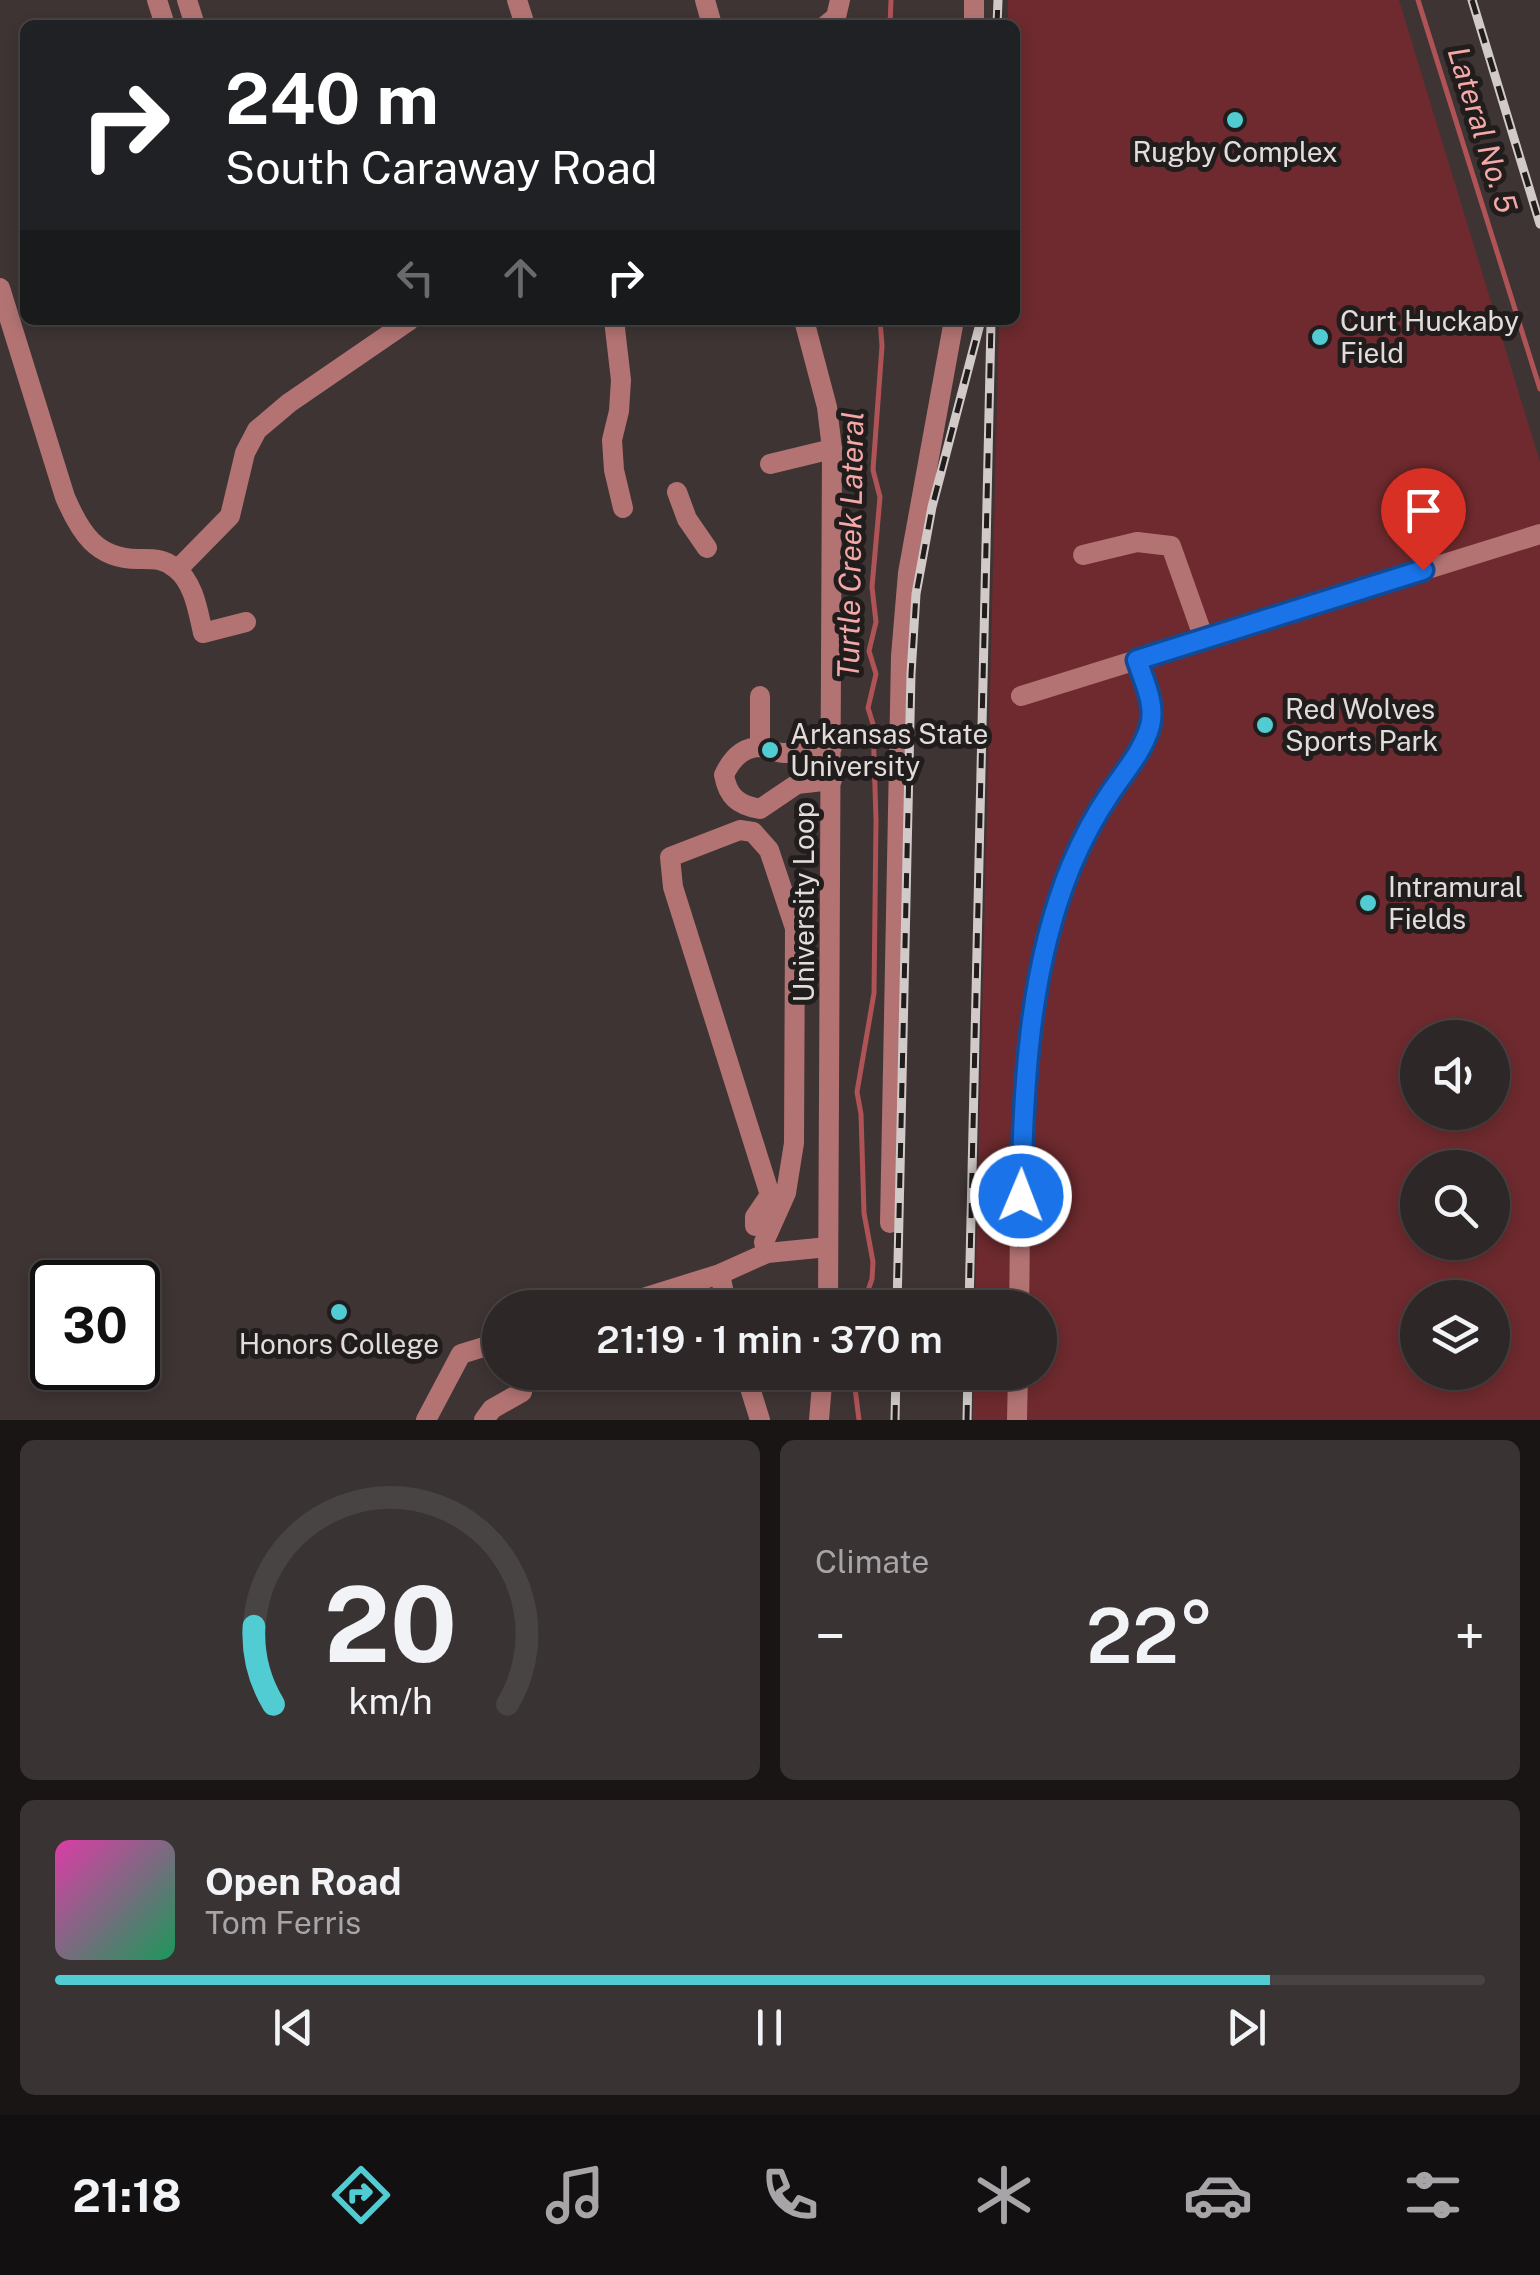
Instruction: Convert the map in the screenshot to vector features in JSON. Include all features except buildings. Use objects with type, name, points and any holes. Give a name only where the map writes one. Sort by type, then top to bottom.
[{"type":"street","points":[[0,288],[78,528],[101,552],[134,559],[158,558],[178,569],[192,590],[204,632],[246,622]]},
{"type":"street","points":[[178,569],[230,516],[245,453],[258,430],[289,403],[403,325]]},
{"type":"street","points":[[615,325],[621,380],[612,440],[614,470],[624,508]]},
{"type":"street","name":"University Loop","points":[[805,325],[828,407],[832,449],[828,1290]]},
{"type":"street","points":[[890,1223],[900,656],[908,573],[953,325]]},
{"type":"street","points":[[770,464],[832,449]]},
{"type":"street","points":[[677,492],[686,519],[707,548]]},
{"type":"street","points":[[1021,696],[1540,534]]},
{"type":"street","points":[[1083,555],[1137,542],[1171,546],[1204,639]]},
{"type":"street","points":[[1019,1290],[1023,1122],[1032,1012],[1057,905],[1071,868],[1088,830],[1138,753],[1151,723],[1152,709],[1137,660]]},
{"type":"street","points":[[760,696],[760,747]]},
{"type":"street","points":[[832,747],[811,746],[783,753],[760,747],[743,751],[730,762],[724,775],[732,797],[744,806],[760,809],[797,784],[832,780]]},
{"type":"street","points":[[670,1290],[720,1274],[762,1240],[775,1199],[673,887],[670,857],[740,830],[753,832],[768,850],[794,928],[794,1143],[786,1194],[775,1199]]},
{"type":"street","points":[[762,1240],[828,1247]]},
{"type":"street","points":[[720,1274],[723,1290]]},
{"type":"street","points":[[426,1420],[462,1354],[482,1348]]},
{"type":"street","points":[[751,1390],[760,1420]]},
{"type":"street","points":[[819,1420],[822,1390]]},
{"type":"street","points":[[1017,1420],[1018,1390]]},
{"type":"street","points":[[484,1420],[492,1409],[522,1392]]},
{"type":"shaded area","name":"Red Wolves Sports Park","points":[[1008,0],[1399,0],[1540,462],[1540,1420],[973,1420],[973,1390],[1057,1390],[1057,1290],[975,1290],[999,325],[1020,325],[1020,20],[1008,20]]},
{"type":"waterway","name":"Turtle Creek Lateral","points":[[890,20],[891,0]]},
{"type":"waterway","name":"Lateral No. 5","points":[[1418,0],[1540,389]]},
{"type":"waterway","name":"Turtle Creek Lateral","points":[[868,1290],[873,1262],[864,1213],[857,1092],[874,993],[876,820],[873,724],[868,708],[876,674],[869,651],[876,622],[872,587],[880,497],[873,470],[880,325]]},
{"type":"waterway","name":"Turtle Creek Lateral","points":[[855,1390],[859,1420]]},
{"type":"railway","points":[[997,20],[998,0]]},
{"type":"railway","points":[[1472,0],[1540,224]]},
{"type":"railway","points":[[897,1290],[916,594],[932,507],[980,325]]},
{"type":"railway","points":[[969,1290],[991,325]]},
{"type":"railway","points":[[895,1420],[896,1390]]},
{"type":"railway","points":[[967,1420],[968,1390]]},
{"type":"place","name":"Rugby Complex","points":[[1235,120]]},
{"type":"place","name":"Curt Huckaby Field","points":[[1320,337]]},
{"type":"place","name":"Red Wolves Sports Park","points":[[1265,725]]},
{"type":"place","name":"Arkansas State University","points":[[770,750]]},
{"type":"place","name":"Intramural Fields","points":[[1368,903]]},
{"type":"place","name":"Honors College","points":[[339,1312]]},
{"type":"route","points":[[1021,1196],[1032,1012],[1057,905],[1071,868],[1088,830],[1138,753],[1151,723],[1152,709],[1137,660],[1423,570]]}]
